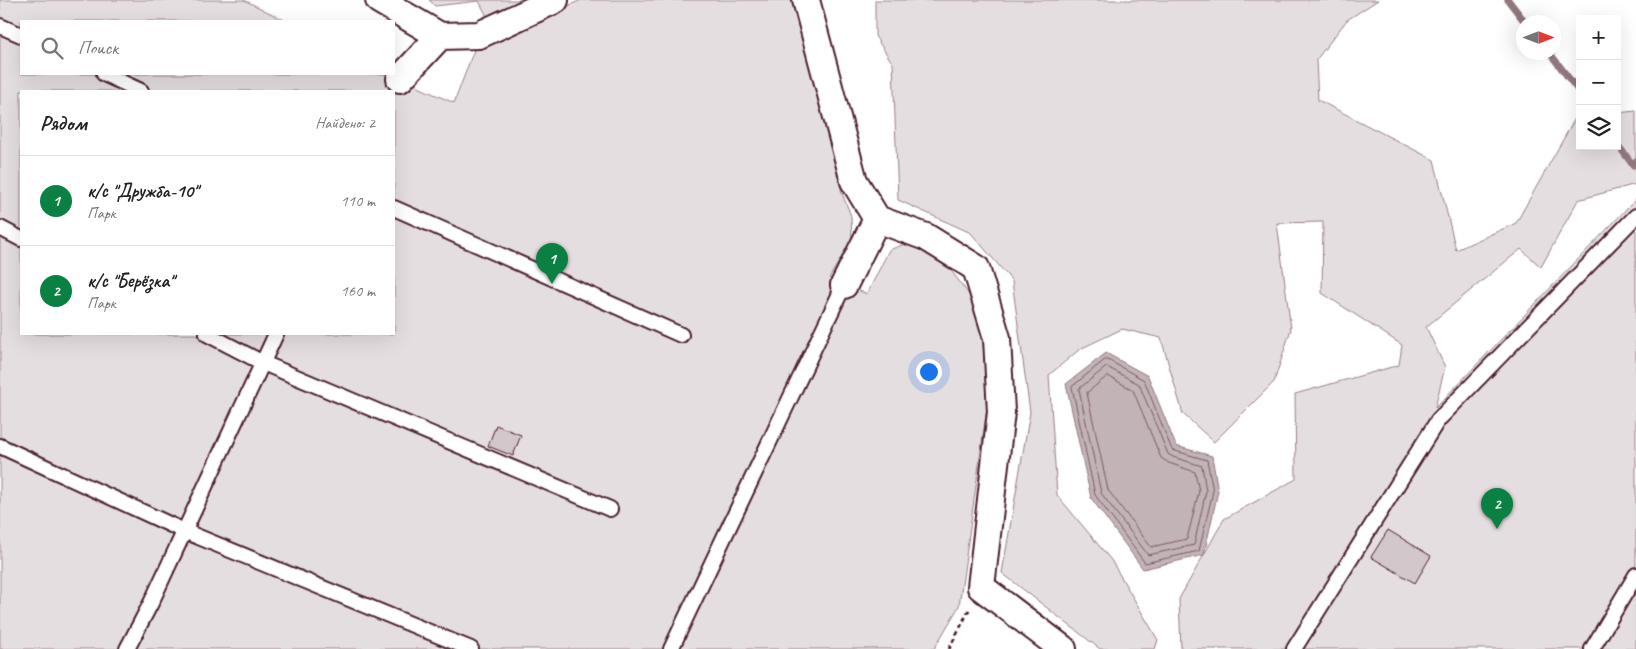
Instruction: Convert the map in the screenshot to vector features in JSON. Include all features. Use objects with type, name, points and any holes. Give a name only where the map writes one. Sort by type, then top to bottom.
[{"type":"street","points":[[379,0],[440,36],[479,35],[555,0]]},
{"type":"street","points":[[806,0],[854,181],[876,219],[926,237],[976,268],[997,338],[1001,412],[981,587],[1063,649]]},
{"type":"street","points":[[397,85],[440,36]]},
{"type":"street","points":[[844,285],[876,219]]},
{"type":"lane","points":[[0,26],[20,35]]},
{"type":"lane","points":[[106,75],[139,90]]},
{"type":"lane","points":[[395,208],[681,335]]},
{"type":"lane","points":[[1294,649],[1438,420],[1636,216]]},
{"type":"lane","points":[[0,228],[20,238]]},
{"type":"lane","points":[[671,649],[844,285]]},
{"type":"lane","points":[[209,335],[263,362],[610,509]]},
{"type":"lane","points":[[126,649],[151,603],[276,335]]},
{"type":"lane","points":[[0,446],[184,531],[471,649]]},
{"type":"lane","points":[[1592,649],[1636,575]]},
{"type":"path","points":[[949,649],[981,587]]},
{"type":"shaded area","points":[[0,0],[244,0],[284,20],[20,20],[20,75],[391,75],[454,103],[474,50],[581,0],[794,0],[842,193],[851,216],[852,240],[829,278],[867,294],[889,250],[910,242],[947,265],[976,304],[990,386],[959,606],[934,649],[0,649]]},
{"type":"shaded area","points":[[429,0],[549,0],[491,24],[479,1],[435,6]]},
{"type":"shaded area","points":[[875,0],[1378,0],[1347,20],[1316,60],[1318,100],[1434,160],[1456,250],[1516,223],[1576,117],[1576,150],[1621,150],[1621,113],[1636,111],[1636,184],[1578,200],[1541,267],[1521,249],[1426,327],[1445,367],[1435,408],[1636,199],[1636,649],[1181,649],[1179,599],[1224,519],[1296,479],[1295,394],[1399,365],[1402,345],[1322,293],[1323,222],[1277,223],[1291,329],[1274,382],[1214,442],[1183,414],[1161,338],[1122,329],[1080,349],[1049,375],[1057,495],[1111,560],[1158,640],[1155,649],[1100,649],[1002,573],[1030,412],[1012,281],[971,233],[898,200],[893,64],[875,36]]},
{"type":"water","points":[[1106,353],[1148,376],[1176,446],[1212,456],[1218,491],[1204,555],[1143,569],[1091,498],[1066,384]]},
{"type":"building","points":[[496,425],[521,435],[513,456],[488,446]]},
{"type":"building","points":[[1388,530],[1431,556],[1415,583],[1371,557]]},
{"type":"waterway","points":[[1508,0],[1520,15]]},
{"type":"waterway","points":[[1555,60],[1576,88]]},
{"type":"waterway","points":[[1621,149],[1633,165],[1636,161]]},
{"type":"place","name":"к/с \"Дружба-10\"","points":[[552,284]]},
{"type":"place","name":"к/с \"Берёзка\"","points":[[1497,529]]}]
